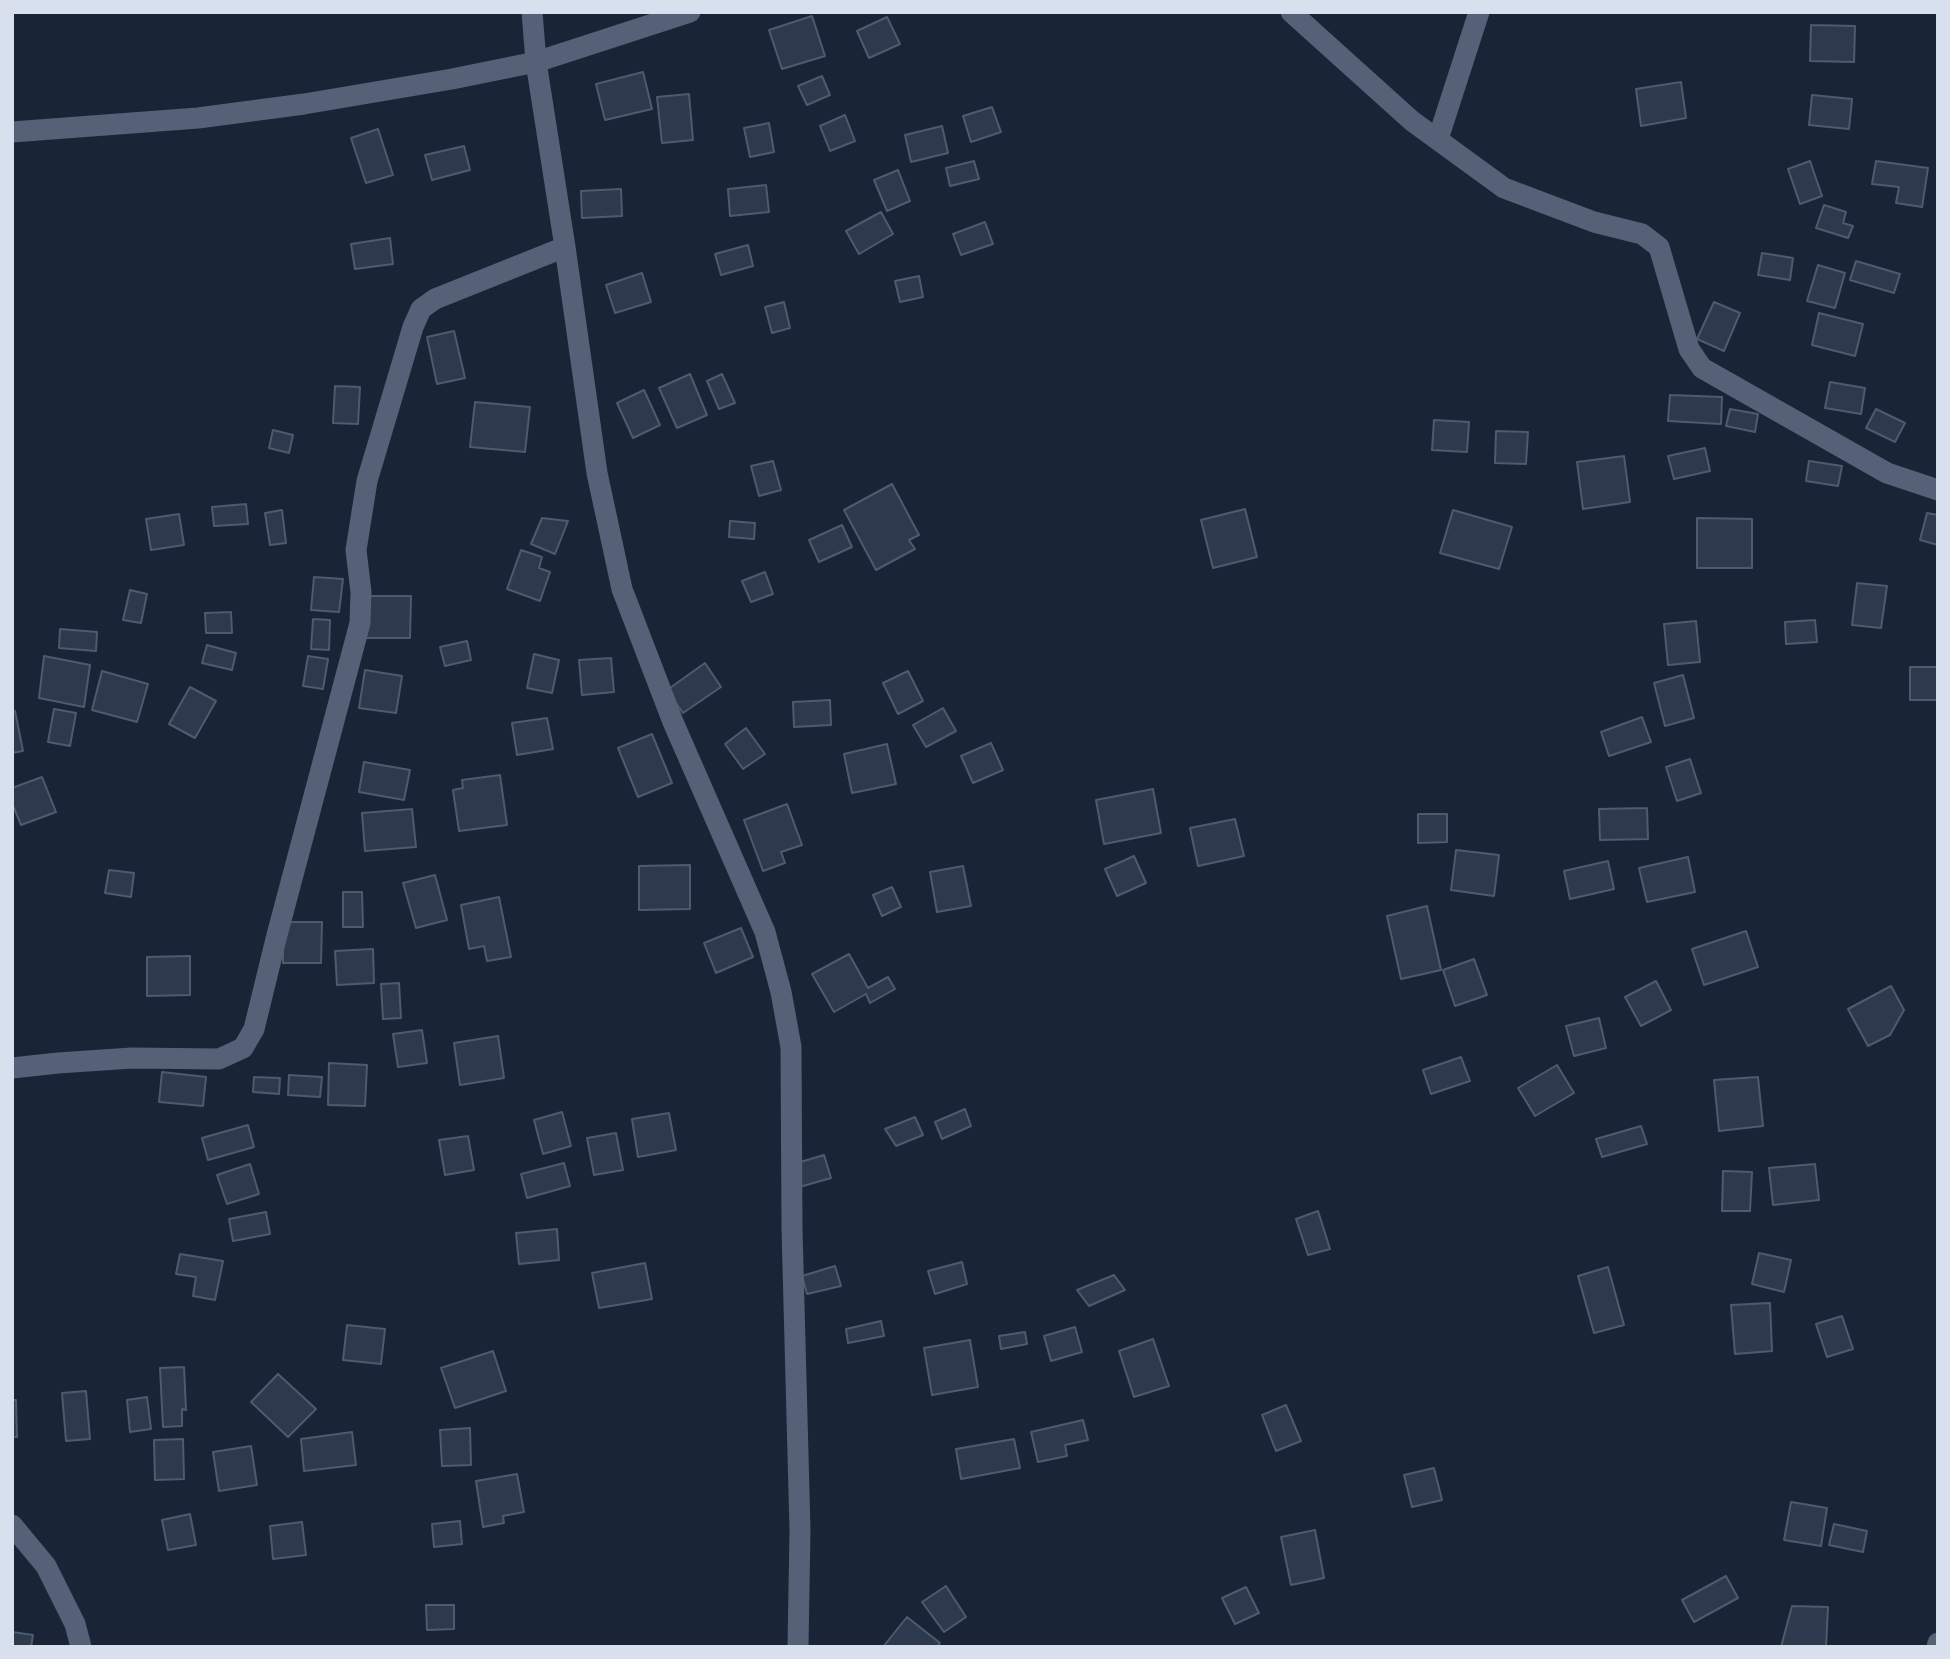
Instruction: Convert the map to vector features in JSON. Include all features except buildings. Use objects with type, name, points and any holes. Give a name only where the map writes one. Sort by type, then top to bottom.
[{"type":"street","points":[[532,12],[536,62],[597,473],[622,589],[673,722],[765,932],[781,992],[791,1047],[792,1228],[800,1530],[798,1647]]},
{"type":"street","points":[[12,132],[198,118],[304,104],[452,79],[536,62],[690,12]]},
{"type":"street","points":[[1291,12],[1412,121],[1504,188],[1594,222],[1642,234],[1659,247],[1689,349],[1702,368],[1887,473],[1938,490]]},
{"type":"street","points":[[1438,139],[1479,12]]},
{"type":"street","points":[[12,1068],[132,1058],[219,1059],[243,1048],[254,1029],[360,623],[361,592],[356,550],[367,481],[413,327],[421,309],[435,299],[565,247]]},
{"type":"street","points":[[12,1525],[46,1566],[75,1625],[80,1647]]}]
